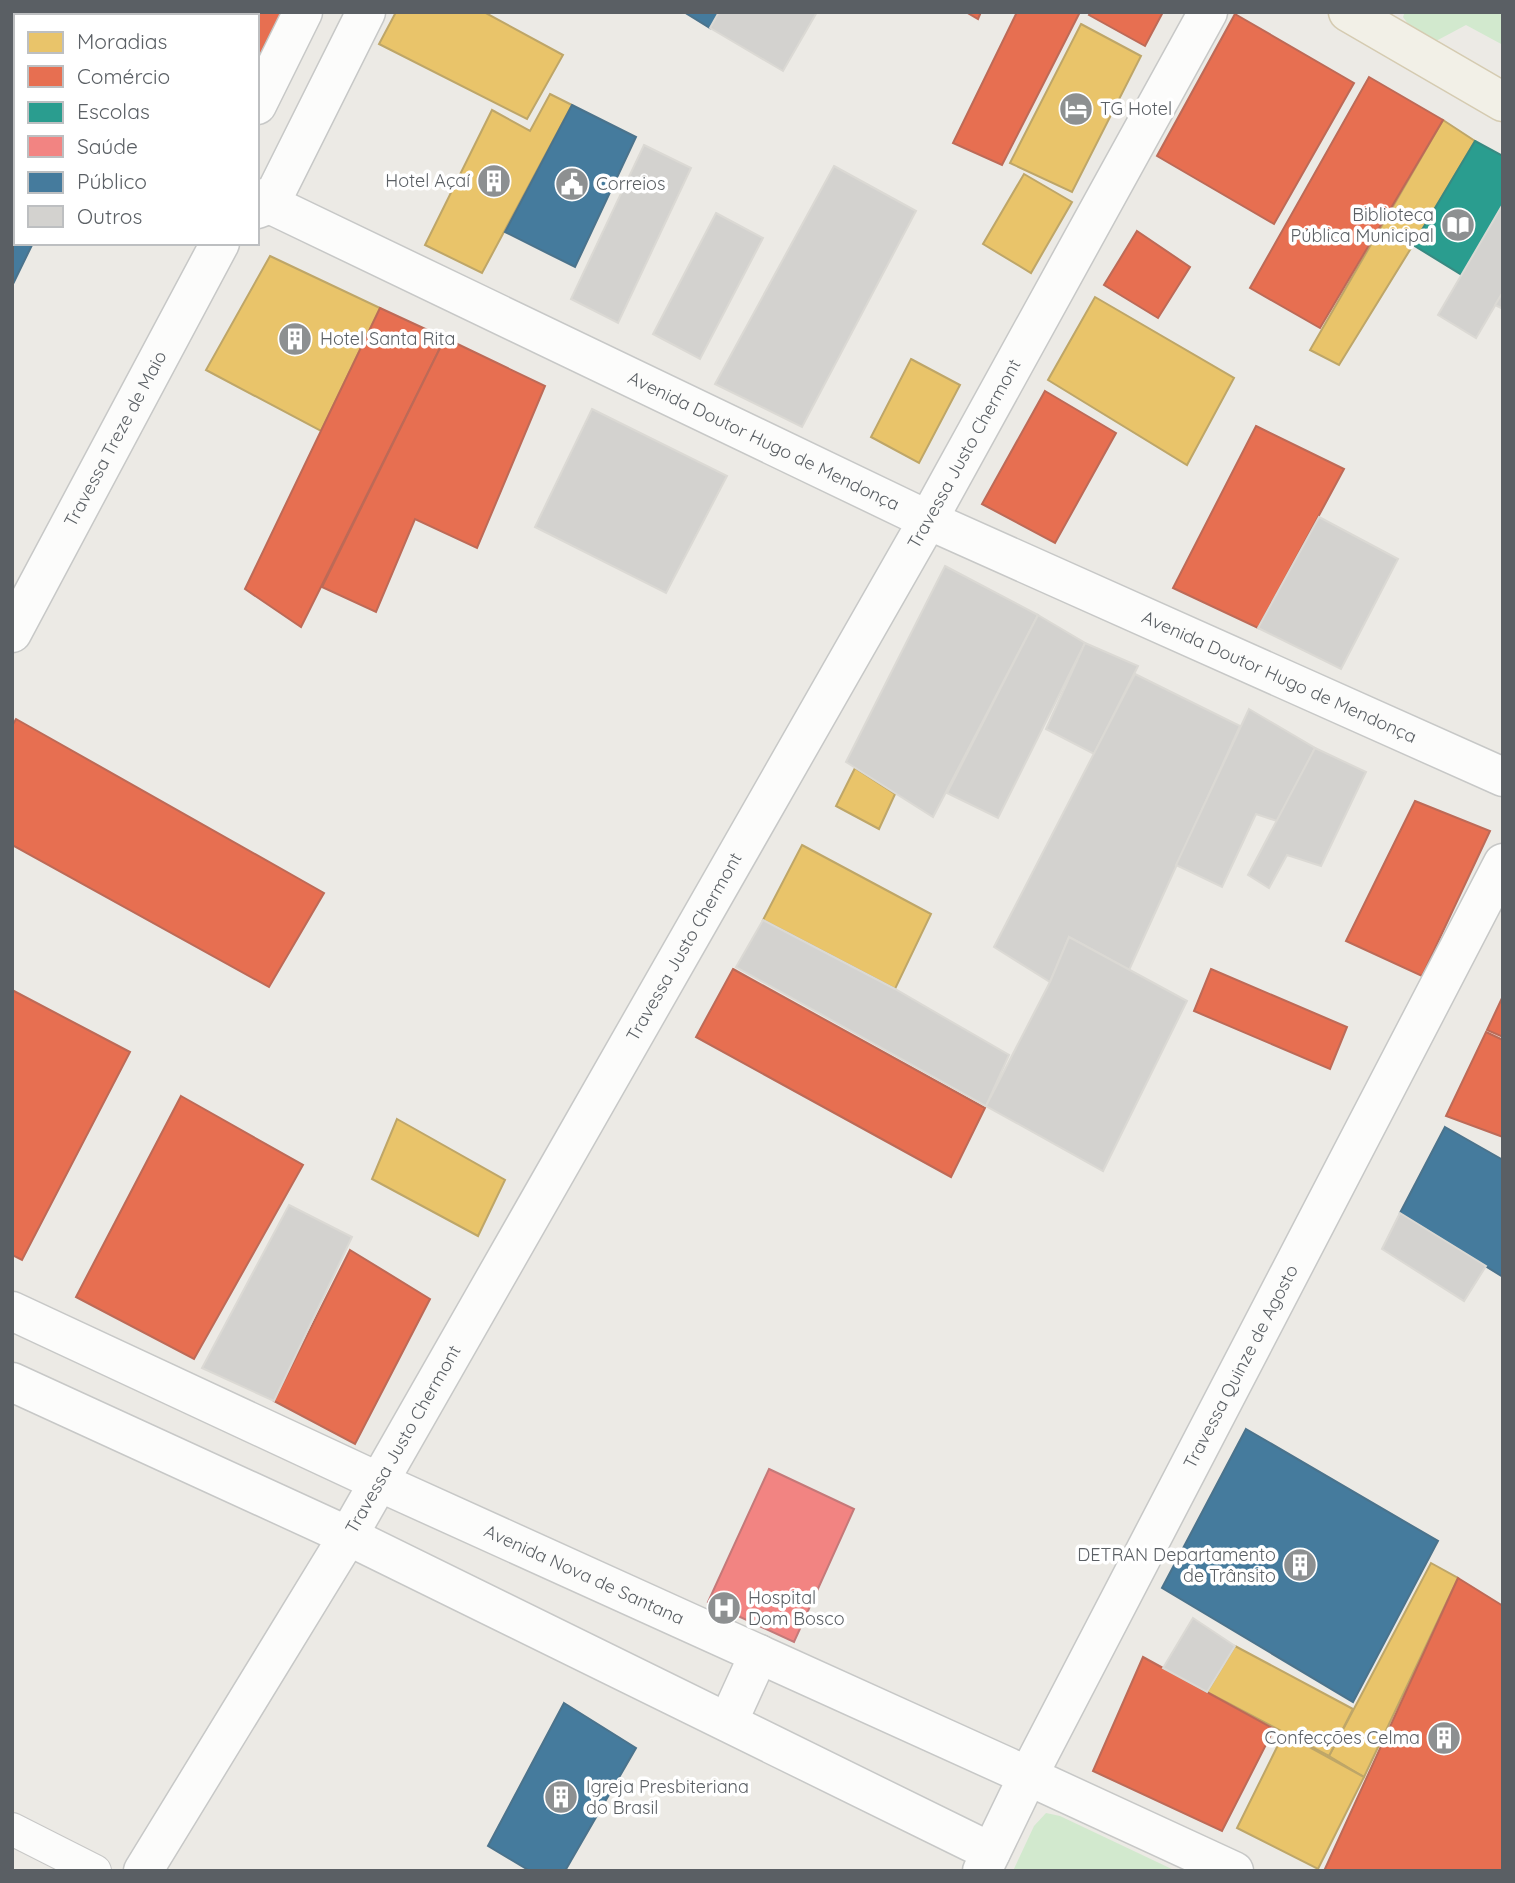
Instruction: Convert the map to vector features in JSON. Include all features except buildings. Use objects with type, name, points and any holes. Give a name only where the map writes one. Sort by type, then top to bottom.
[{"type":"main road","points":[[1348,12],[1503,102]]},
{"type":"street","points":[[259,101],[303,12]]},
{"type":"street","points":[[261,203],[366,12]]},
{"type":"street","name":"Travessa Justo Chermont","points":[[143,1871],[379,1482],[928,520],[1208,12]]},
{"type":"street","name":"Avenida Doutor Hugo de Mendonça","points":[[261,203],[928,520],[1503,777]]},
{"type":"street","name":"Travessa Treze de Maio","points":[[12,633],[219,245]]},
{"type":"street","name":"Travessa Quinze de Agosto","points":[[986,1861],[1503,863]]},
{"type":"street","name":"Avenida Nova de Santana","points":[[12,1311],[379,1482],[1234,1871]]},
{"type":"street","points":[[12,1382],[348,1536],[728,1722],[986,1861]]},
{"type":"street","points":[[728,1722],[759,1654]]},
{"type":"street","points":[[12,1829],[96,1871]]},
{"type":"green space","points":[[1405,12],[1503,12],[1503,45],[1466,25],[1436,41],[1414,32],[1403,17]]},
{"type":"green space","points":[[1046,1813],[1060,1816],[1176,1871],[1013,1871],[1034,1826]]},
{"type":"place","name":"TG Hotel","points":[[1076,109]]},
{"type":"place","name":"Hotel Açaí","points":[[494,181]]},
{"type":"place","name":"Correios","points":[[572,184]]},
{"type":"place","name":"Biblioteca Pública Municipal","points":[[1458,225]]},
{"type":"place","name":"Hotel Santa Rita","points":[[295,339]]},
{"type":"place","name":"DETRAN Departamento de Trânsito","points":[[1300,1565]]},
{"type":"place","name":"Hospital Dom Bosco","points":[[724,1608]]},
{"type":"place","name":"Confecções Celma","points":[[1444,1738]]},
{"type":"place","name":"Igreja Presbiteriana do Brasil","points":[[561,1797]]}]
